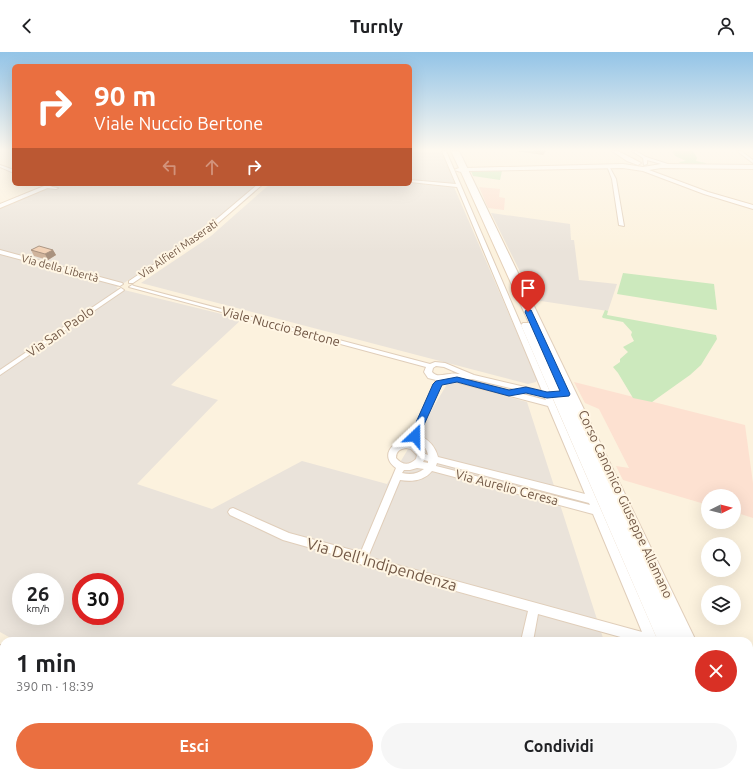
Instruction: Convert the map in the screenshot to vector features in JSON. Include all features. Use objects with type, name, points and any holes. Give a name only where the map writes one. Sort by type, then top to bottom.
[{"type":"main road","name":"Corso Canonico Giuseppe Allamano","points":[[468,185],[664,637]]},
{"type":"main road","points":[[685,185],[753,207]]},
{"type":"main road","points":[[0,205],[44,186]]},
{"type":"main road","name":"Corso Canonico Giuseppe Allamano","points":[[559,396],[678,637]]},
{"type":"street","points":[[448,185],[459,186]]},
{"type":"street","name":"Corso Canonico Giuseppe Allamano","points":[[468,185],[559,396],[592,500],[651,637]]},
{"type":"street","points":[[615,185],[622,225]]},
{"type":"street","name":"Via Alfieri Maserati","points":[[132,284],[201,236],[259,186]]},
{"type":"street","name":"Corso Canonico Giuseppe Allamano","points":[[459,186],[559,396],[688,637]]},
{"type":"street","points":[[611,204],[618,205]]},
{"type":"street","name":"Via della Libertà","points":[[0,252],[120,287]]},
{"type":"street","points":[[120,287],[132,284]]},
{"type":"street","name":"Viale Nuccio Bertone","points":[[132,284],[430,366],[443,363],[452,375],[509,393],[559,396]]},
{"type":"street","name":"Via San Paolo","points":[[0,373],[120,287]]},
{"type":"street","points":[[430,366],[428,369],[429,374],[438,381]]},
{"type":"street","points":[[411,446],[438,381],[452,375]]},
{"type":"street","name":"Viale Nuccio Bertone","points":[[452,375],[472,376],[526,390],[559,396]]},
{"type":"street","name":"Viale Nuccio Bertone","points":[[509,393],[526,390]]},
{"type":"street","points":[[397,476],[408,478],[418,477],[424,474],[433,464],[432,448],[415,436]]},
{"type":"street","points":[[399,446],[411,446],[417,449],[419,460],[412,467],[401,466],[393,461],[392,453],[399,446]]},
{"type":"street","name":"Via Aurelio Ceresa","points":[[419,460],[597,511]]},
{"type":"street","name":"Via Aurelio Ceresa","points":[[433,464],[592,500]]},
{"type":"street","points":[[362,560],[401,466]]},
{"type":"street","name":"Via Dell'Indipendenza","points":[[233,512],[287,537],[352,555],[362,560],[641,637]]},
{"type":"street","points":[[528,637],[534,607]]},
{"type":"shaded area","points":[[430,185],[454,187],[537,379],[536,382],[528,384],[141,283],[211,236],[268,186]]},
{"type":"shaded area","points":[[52,186],[257,186],[195,238],[116,288],[242,319],[171,385],[218,400],[137,484],[212,509],[302,461],[387,484],[449,381],[527,402],[603,637],[9,637],[0,632],[0,207]]},
{"type":"shaded area","points":[[479,187],[500,189],[499,197],[505,198],[504,210],[488,208]]},
{"type":"shaded area","points":[[491,213],[570,224],[571,240],[574,240],[579,280],[617,284],[608,311],[534,300]]},
{"type":"shaded area","points":[[574,382],[745,425],[753,483],[753,518],[741,514],[741,489],[701,489],[701,503],[623,480],[616,466],[629,468],[599,409],[585,403]]},
{"type":"green space","points":[[623,273],[714,284],[717,310],[617,294]]},
{"type":"green space","points":[[605,310],[608,311],[607,315],[716,335],[717,339],[701,365],[690,375],[652,402],[633,398],[613,367],[620,362],[620,359],[628,352],[623,347],[634,341],[631,335],[632,332],[623,322],[603,318],[602,317]]},
{"type":"building","points":[[39,246],[53,250],[45,254],[31,250]]},
{"type":"route","points":[[415,436],[437,384],[440,383],[457,379],[509,393],[526,390],[547,395],[566,394],[528,312]]}]
